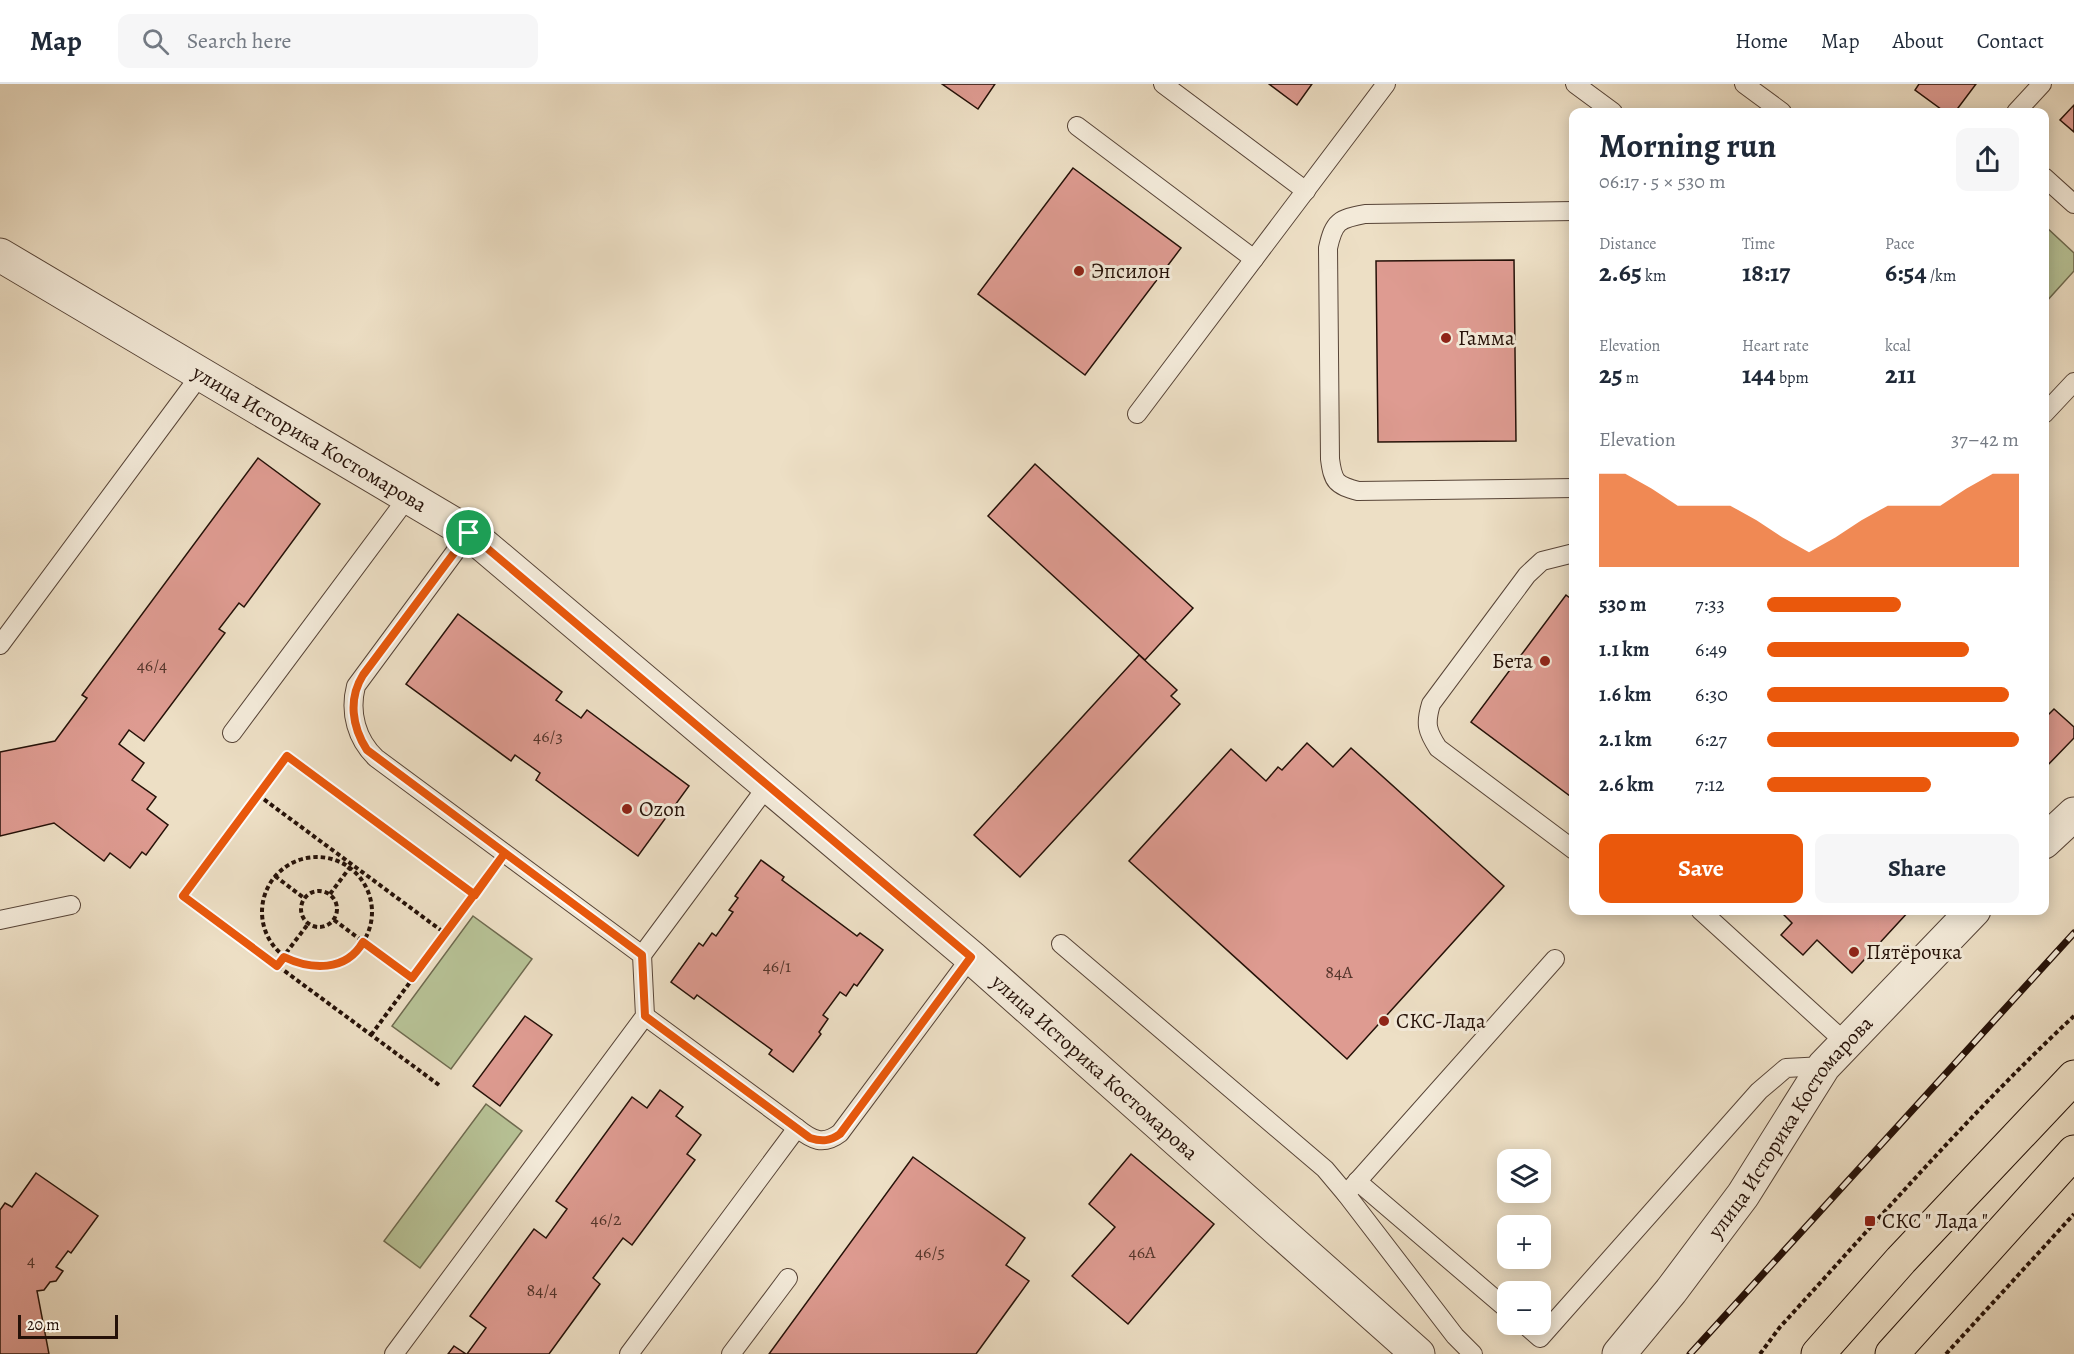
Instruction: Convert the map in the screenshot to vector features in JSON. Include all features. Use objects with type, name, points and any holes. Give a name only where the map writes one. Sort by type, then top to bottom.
[{"type":"highway","points":[[1818,1354],[1901,1260],[2074,1077]]},
{"type":"highway","points":[[1892,1354],[2074,1152]]},
{"type":"street","name":"улица Историка Костомарова","points":[[0,255],[469,533],[971,957],[1418,1354]]},
{"type":"street","points":[[2049,837],[2074,814]]},
{"type":"street","name":"улица Историка Костомарова","points":[[1619,1354],[1671,1291],[1743,1195],[1835,1054],[1969,915]]},
{"type":"lane","points":[[1163,84],[1306,191]]},
{"type":"lane","points":[[1137,414],[1386,84]]},
{"type":"lane","points":[[1575,84],[1608,108]]},
{"type":"lane","points":[[1744,84],[1777,108]]},
{"type":"lane","points":[[2020,108],[2042,84]]},
{"type":"lane","points":[[1077,126],[1254,259]]},
{"type":"lane","points":[[2049,182],[2074,204]]},
{"type":"lane","points":[[1569,212],[1365,214],[1343,218],[1332,229],[1328,248],[1330,459],[1333,477],[1341,487],[1358,490],[1569,488]]},
{"type":"lane","points":[[0,645],[201,374]]},
{"type":"lane","points":[[2049,409],[2074,382]]},
{"type":"lane","points":[[232,733],[408,497]]},
{"type":"lane","points":[[469,533],[356,686],[354,710],[359,738],[367,750],[642,955]]},
{"type":"lane","points":[[1569,554],[1542,561],[1527,575],[1431,704],[1427,718],[1428,733],[1438,748],[1569,846]]},
{"type":"lane","points":[[394,1354],[645,1016],[642,955],[768,785]]},
{"type":"lane","points":[[0,920],[71,905]]},
{"type":"lane","points":[[1551,1326],[1759,1090],[1786,1068],[1835,1054],[1705,915]]},
{"type":"lane","points":[[1061,944],[1325,1169],[1497,1301]]},
{"type":"lane","points":[[645,1016],[810,1138],[820,1141],[832,1139],[840,1134],[971,957]]},
{"type":"lane","points":[[1352,1188],[1555,959]]},
{"type":"lane","points":[[629,1354],[797,1128]]},
{"type":"lane","points":[[1352,1188],[1455,1336],[1473,1354]]},
{"type":"lane","points":[[731,1354],[788,1278]]},
{"type":"path","points":[[439,1086],[183,896],[287,756],[475,895]]},
{"type":"path","points":[[258,795],[351,866],[446,934]]},
{"type":"path","points":[[370,1035],[505,853]]},
{"type":"path","points":[[318,857],[351,866],[370,895],[373,912],[370,929],[363,942],[349,957],[334,964],[316,967],[299,964],[284,957],[272,944],[264,929],[262,911],[264,894],[275,876],[285,867],[300,859],[318,857]]},
{"type":"path","points":[[330,894],[351,866]]},
{"type":"path","points":[[275,876],[304,898]]},
{"type":"path","points":[[321,891],[330,894],[336,901],[338,911],[334,920],[327,926],[317,928],[308,924],[302,916],[301,907],[304,898],[312,892],[321,891]]},
{"type":"path","points":[[334,920],[412,978]]},
{"type":"path","points":[[277,966],[308,924]]},
{"type":"path","points":[[1760,1354],[1780,1327],[1933,1160],[2025,1062],[2074,1017]]},
{"type":"path","points":[[1946,1354],[2074,1214]]},
{"type":"green space","points":[[2049,230],[2074,253],[2074,271],[2049,299]]},
{"type":"green space","points":[[473,916],[532,959],[451,1069],[392,1026]]},
{"type":"green space","points":[[486,1104],[522,1131],[420,1268],[384,1241]]},
{"type":"building","points":[[942,84],[995,84],[978,109]]},
{"type":"building","points":[[1269,84],[1312,84],[1297,105]]},
{"type":"building","points":[[1919,84],[1976,84],[1958,108],[1940,108],[1915,90]]},
{"type":"building","points":[[2074,105],[2074,132],[2060,120]]},
{"type":"building","name":"Эпсилон","points":[[1073,168],[1181,248],[1085,375],[978,294]]},
{"type":"building","name":"Гамма","points":[[1514,260],[1516,441],[1378,442],[1376,261]]},
{"type":"building","points":[[258,458],[320,504],[244,607],[239,603],[219,629],[225,633],[144,741],[129,730],[119,744],[144,763],[132,780],[156,797],[147,809],[168,825],[146,855],[142,852],[130,868],[110,853],[104,861],[54,823],[0,836],[0,752],[55,741],[87,698],[82,695]]},
{"type":"building","points":[[1035,464],[1193,608],[1145,660],[988,516]]},
{"type":"building","name":"Бета","points":[[1566,595],[1569,597],[1569,795],[1471,722]]},
{"type":"building","points":[[458,614],[562,692],[556,700],[581,718],[587,710],[689,786],[638,856],[536,780],[540,773],[515,755],[511,761],[406,684]]},
{"type":"building","points":[[1139,655],[1177,690],[1171,696],[1180,704],[1020,877],[974,835]]},
{"type":"building","points":[[2054,709],[2074,727],[2074,738],[2049,764],[2049,714]]},
{"type":"building","points":[[1307,743],[1333,767],[1351,748],[1504,886],[1347,1059],[1129,861],[1231,749],[1266,781],[1278,767],[1282,770]]},
{"type":"building","points":[[761,860],[784,877],[782,880],[857,936],[860,933],[883,950],[857,986],[854,984],[846,996],[840,992],[823,1015],[828,1019],[819,1032],[821,1034],[793,1072],[769,1054],[772,1050],[697,995],[694,999],[671,982],[699,943],[703,946],[712,933],[716,936],[733,912],[729,910],[738,898],[735,896]]},
{"type":"building","points":[[1784,915],[1905,915],[1852,973],[1817,940],[1803,955],[1781,935],[1792,923]]},
{"type":"building","points":[[525,1016],[552,1035],[500,1106],[473,1086]]},
{"type":"building","points":[[660,1090],[683,1107],[676,1116],[701,1135],[687,1154],[695,1160],[632,1245],[623,1238],[593,1278],[600,1284],[549,1354],[467,1354],[486,1328],[470,1316],[534,1229],[546,1238],[567,1209],[556,1201],[632,1097],[647,1108]]},
{"type":"building","points":[[1131,1154],[1214,1224],[1128,1324],[1072,1276],[1115,1227],[1089,1204]]},
{"type":"building","points":[[913,1157],[1025,1238],[1006,1265],[1029,1281],[976,1354],[769,1354]]},
{"type":"building","points":[[36,1173],[98,1216],[71,1253],[68,1251],[56,1267],[63,1271],[56,1281],[50,1282],[44,1290],[37,1291],[49,1354],[0,1354],[0,1210],[5,1203],[12,1207]]},
{"type":"building","points":[[454,1346],[466,1354],[448,1354]]},
{"type":"railway","points":[[1690,1354],[2074,933]]},
{"type":"place","name":"Эпсилон","points":[[1079,271]]},
{"type":"place","name":"Гамма","points":[[1446,338]]},
{"type":"place","name":"Бета","points":[[1545,661]]},
{"type":"place","name":"Ozon","points":[[627,809]]},
{"type":"place","name":"Пятёрочка","points":[[1854,952]]},
{"type":"place","name":"СКС-Лада","points":[[1384,1021]]},
{"type":"place","name":"СКС \" Лада \"","points":[[1870,1221]]},
{"type":"route","points":[[469,533],[363,675],[356,686],[354,696],[356,726],[359,738],[367,750],[505,853],[446,934],[412,978],[363,942],[349,957],[334,964],[316,967],[299,964],[284,957],[277,966],[183,896],[287,756],[475,895],[505,853],[642,955],[645,1016],[810,1138],[820,1141],[832,1139],[840,1134],[971,957],[469,533]]}]
